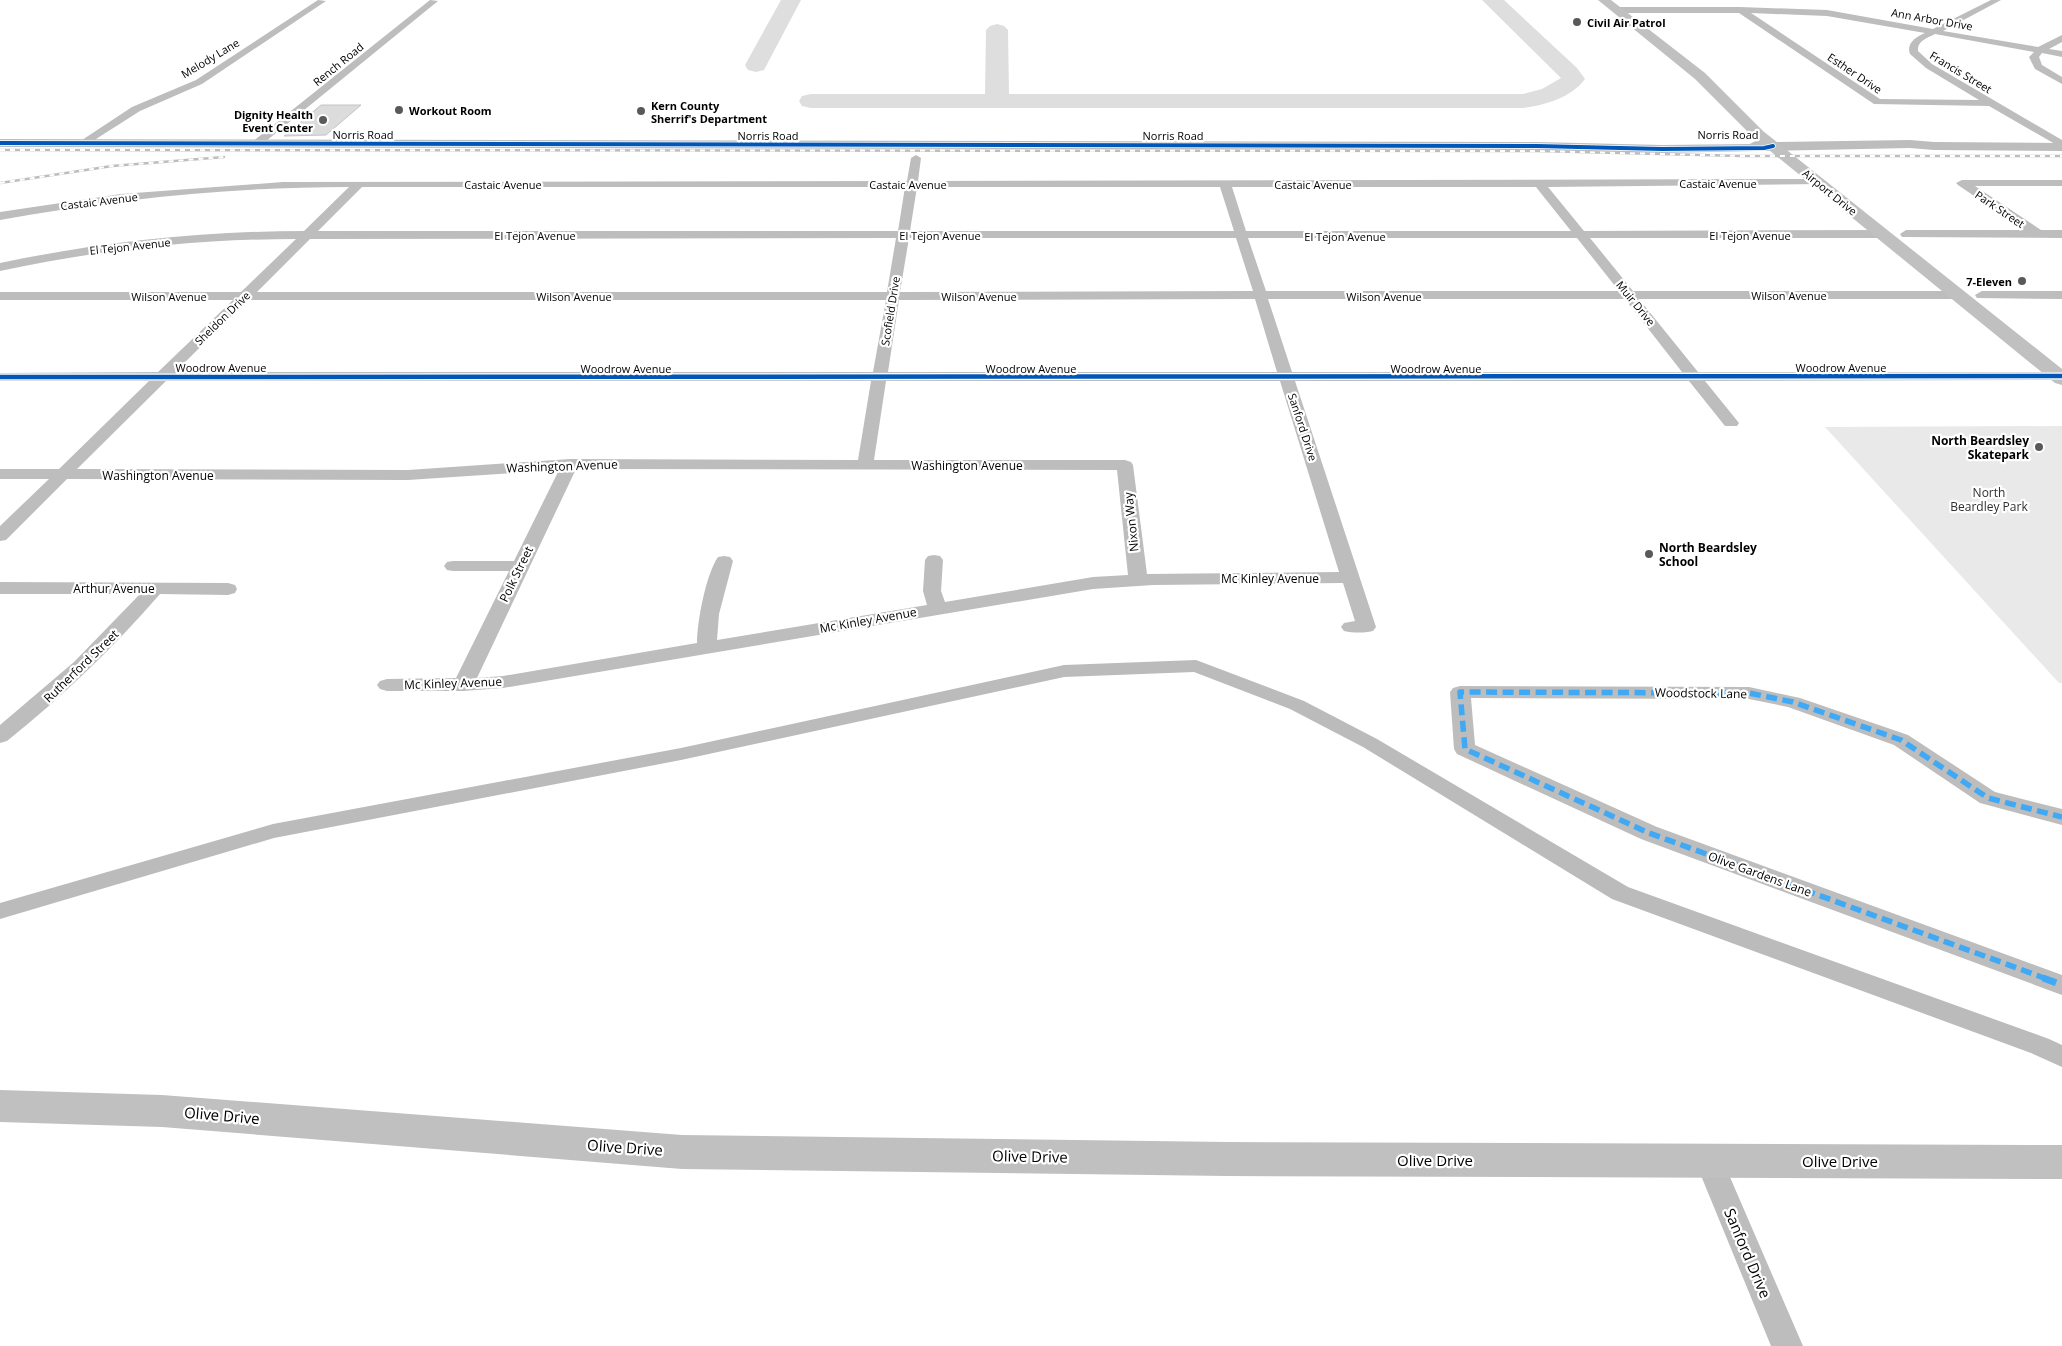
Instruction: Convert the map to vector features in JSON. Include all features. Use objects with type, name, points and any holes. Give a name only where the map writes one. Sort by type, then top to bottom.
[{"type":"main road","name":"Airport Drive","points":[[1604,0],[1622,7],[1708,70],[1759,119],[1792,146],[2025,328]]},
{"type":"main road","name":"Airport Drive","points":[[1622,7],[1700,76],[1744,122],[2061,377]]},
{"type":"main road","name":"Olive Drive","points":[[0,1106],[162,1111],[682,1152],[1236,1159],[2062,1162]]},
{"type":"street","name":"Esther Drive","points":[[1726,0],[1878,102],[1990,102]]},
{"type":"street","name":"Francis Street","points":[[1997,0],[1934,31],[1915,43],[1913,47],[1916,56],[1929,66],[2062,146]]},
{"type":"street","name":"Melody Lane","points":[[81,144],[136,109],[199,82],[322,1]]},
{"type":"street","name":"Rench Road","points":[[256,144],[434,1]]},
{"type":"street","points":[[1827,13],[1832,4]]},
{"type":"street","name":"Ann Arbor Drive","points":[[1622,7],[1827,13],[2062,54]]},
{"type":"street","points":[[2062,38],[2040,50],[2034,57],[2034,62],[2044,71],[2062,81]]},
{"type":"street","name":"Norris Road","points":[[0,143],[1537,146],[1672,149],[1792,146],[1804,149],[1915,150],[1924,150],[1934,146],[2062,146]]},
{"type":"street","name":"Scofield Drive","points":[[865,464],[916,158]]},
{"type":"street","name":"Castaic Avenue","points":[[0,216],[69,204],[139,196],[250,187],[359,184],[1540,184],[1818,182]]},
{"type":"street","name":"Park Street","points":[[2038,234],[1962,183],[2062,183]]},
{"type":"street","name":"Sheldon Drive","points":[[0,536],[359,184]]},
{"type":"street","name":"Sanford Drive","points":[[1225,184],[1366,627],[1350,627]]},
{"type":"street","name":"Muir Drive","points":[[1540,184],[1731,423]]},
{"type":"street","name":"El Tejon Avenue","points":[[0,267],[55,255],[110,247],[206,238],[306,235],[1241,236],[1882,234]]},
{"type":"street","points":[[1906,234],[2062,234]]},
{"type":"street","name":"Wilson Avenue","points":[[0,296],[1261,297],[1958,295]]},
{"type":"street","points":[[1982,295],[2062,295]]},
{"type":"street","name":"Woodrow Avenue","points":[[0,377],[2061,377]]},
{"type":"street","name":"Washington Avenue","points":[[0,474],[428,475],[542,464],[1125,465]]},
{"type":"street","name":"Polk Street","points":[[462,684],[570,464]]},
{"type":"street","name":"Nixon Way","points":[[1125,465],[1138,579]]},
{"type":"street","points":[[934,560],[932,591],[937,608]]},
{"type":"street","points":[[707,647],[706,631],[708,618],[724,561]]},
{"type":"street","points":[[453,566],[520,566]]},
{"type":"street","name":"Mc Kinley Avenue","points":[[387,685],[503,682],[1055,588],[1138,579],[1351,578]]},
{"type":"street","name":"Arthur Avenue","points":[[0,588],[228,589]]},
{"type":"street","name":"Rutherford Street","points":[[0,736],[78,671],[105,645],[155,588]]},
{"type":"street","name":"Woodstock Lane","points":[[1465,749],[1460,692],[1749,693],[1793,702],[1901,740],[1988,798],[2062,817]]},
{"type":"street","name":"Olive Gardens Lane","points":[[1465,749],[1648,833],[2062,985]]},
{"type":"street","name":"Sanford Drive","points":[[1709,1161],[1787,1346]]},
{"type":"green space","name":"North Beardley Park","points":[[2062,426],[2062,683],[2059,683],[1825,427]]},
{"type":"building","name":"Dignity Health Event Center","points":[[321,105],[361,105],[326,135],[284,136]]},
{"type":"waterway","points":[[0,911],[273,831],[681,754],[1064,671],[1196,666],[1297,705],[1370,743],[1620,893],[2040,1046],[2062,1057]]},
{"type":"taxiway","points":[[756,65],[791,0]]},
{"type":"taxiway","points":[[997,101],[1523,101],[1550,94],[1573,79],[1569,73],[1492,0]]},
{"type":"taxiway","points":[[997,30],[997,101]]},
{"type":"taxiway","points":[[811,101],[997,101]]},
{"type":"railway","points":[[0,150],[1537,151],[1743,156],[2062,156]]},
{"type":"railway","points":[[0,183],[112,166],[224,157]]},
{"type":"marked path","points":[[2062,817],[1988,798],[1901,740],[1793,702],[1749,693],[1460,692],[1465,749],[1649,833],[2062,985]]},
{"type":"cycle path","points":[[0,143],[1537,146],[1662,149],[1764,148],[1773,146]]},
{"type":"cycle path","points":[[0,377],[2062,376]]},
{"type":"place","name":"Civil Air Patrol","points":[[1577,22]]},
{"type":"place","name":"Workout Room","points":[[399,110]]},
{"type":"place","name":"Kern County Sherrif's Department","points":[[641,111]]},
{"type":"place","name":"Dignity Health Event Center","points":[[323,120]]},
{"type":"place","name":"7-Eleven","points":[[2022,281]]},
{"type":"place","name":"North Beardsley Skatepark","points":[[2039,447]]},
{"type":"place","name":"North Beardsley School","points":[[1649,554]]}]
